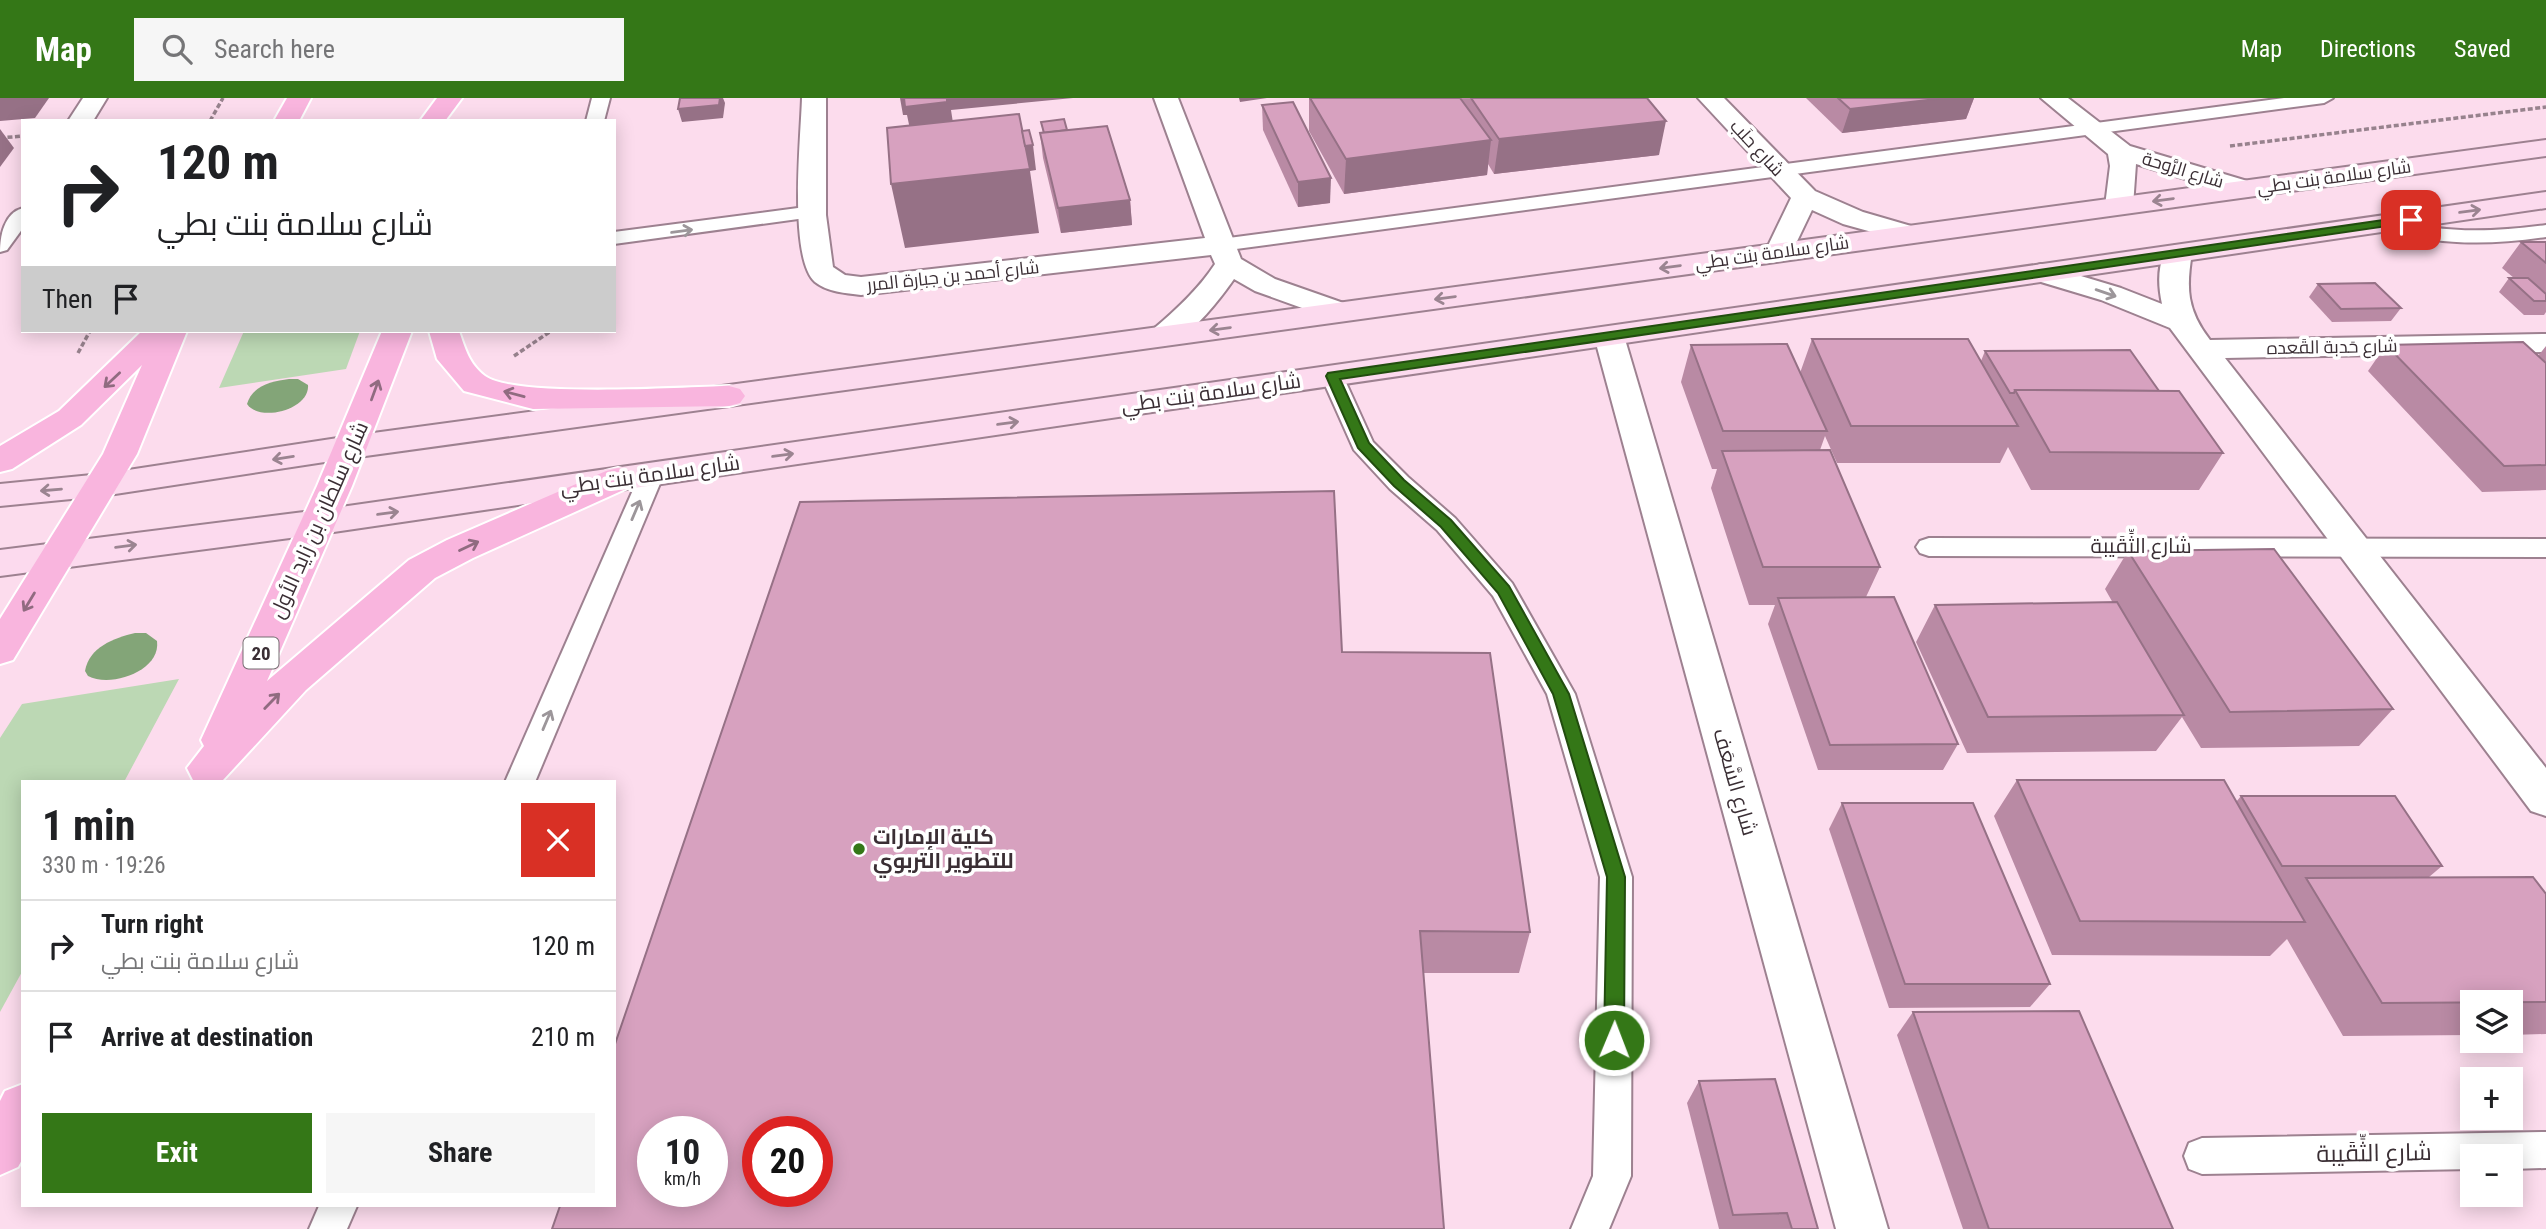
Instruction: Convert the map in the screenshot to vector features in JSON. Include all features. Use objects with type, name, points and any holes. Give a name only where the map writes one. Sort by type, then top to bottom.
[{"type":"main road","points":[[287,119],[299,98]]},
{"type":"main road","points":[[306,98],[310,119]]},
{"type":"main road","points":[[435,119],[464,102]]},
{"type":"main road","name":"شارع سلامة بنت بطي","points":[[0,495],[102,485],[351,447],[2546,148]]},
{"type":"main road","name":"شارع سلامة بنت بطي","points":[[0,562],[320,522],[2546,200]]},
{"type":"main road","points":[[0,460],[70,418],[157,333]]},
{"type":"main road","points":[[0,650],[128,439],[171,333]]},
{"type":"main road","name":"شارع سلطان بن زايد الأول","points":[[204,775],[320,522],[365,417],[396,333]]},
{"type":"main road","points":[[445,333],[452,359],[475,384],[533,400],[729,396]]},
{"type":"main road","points":[[204,775],[292,680],[422,569],[460,550],[635,477]]},
{"type":"main road","points":[[0,1150],[21,1112]]},
{"type":"street","points":[[81,119],[95,98]]},
{"type":"street","name":"شارع أحمد بن جبارة المرر","points":[[814,98],[813,212],[817,267],[831,282],[861,286],[1225,255]]},
{"type":"street","points":[[1166,98],[1225,255],[1265,285],[1341,312]]},
{"type":"street","name":"شارع حلَب","points":[[1710,98],[1805,197],[1853,218],[1908,234]]},
{"type":"street","name":"شارع الرَّوحة","points":[[2053,98],[2121,150],[2245,189]]},
{"type":"street","name":"شارع الرَّوحة","points":[[2119,206],[2123,166],[2121,150]]},
{"type":"street","points":[[1779,252],[1805,197]]},
{"type":"street","points":[[2178,253],[2172,285],[2192,336],[2542,787]]},
{"type":"street","points":[[1162,337],[1197,307],[1217,285],[1225,255]]},
{"type":"street","points":[[2041,273],[2111,295],[2192,336]]},
{"type":"street","name":"شارع السَّعَف","points":[[1609,336],[1862,1229]]},
{"type":"street","name":"شارع حَدبة القَعده","points":[[2192,336],[2546,343]]},
{"type":"lane","points":[[596,119],[601,98]]},
{"type":"lane","points":[[1225,255],[1779,171],[2324,98]]},
{"type":"lane","points":[[0,216],[21,205]]},
{"type":"lane","points":[[616,238],[813,212]]},
{"type":"lane","points":[[0,246],[21,217]]},
{"type":"lane","points":[[2384,224],[2430,236],[2472,240],[2546,231]]},
{"type":"lane","points":[[1332,376],[1363,445],[1399,483],[1446,524],[1503,590],[1561,694],[1616,877],[1612,1176],[1605,1229]]},
{"type":"lane","points":[[521,780],[635,477]]},
{"type":"lane","name":"شارع الثِّقَيبة","points":[[1929,547],[2546,548]]},
{"type":"lane","name":"شارع الثِّقَيبة","points":[[2202,1156],[2546,1150]]},
{"type":"lane","points":[[1590,1229],[1612,1176]]},
{"type":"lane","points":[[328,1229],[338,1207]]},
{"type":"path","points":[[211,119],[223,98]]},
{"type":"path","points":[[2229,147],[2546,107]]},
{"type":"path","points":[[0,138],[21,136]]},
{"type":"path","points":[[505,362],[548,333]]},
{"type":"shaded area","points":[[243,333],[359,333],[346,369],[219,388]]},
{"type":"shaded area","points":[[289,379],[298,379],[308,385],[301,401],[293,407],[273,413],[253,410],[247,404],[258,389]]},
{"type":"shaded area","points":[[135,633],[146,633],[157,641],[156,652],[151,661],[133,674],[121,678],[109,680],[88,676],[85,671],[87,663],[97,650],[111,641]]},
{"type":"shaded area","points":[[179,679],[125,780],[21,780],[21,974],[0,1012],[0,738],[22,704]]},
{"type":"building","points":[[680,98],[720,98],[719,105],[678,109]]},
{"type":"building","points":[[904,98],[947,98],[947,102],[905,107]]},
{"type":"building","points":[[1310,98],[1460,98],[1491,140],[1346,159]]},
{"type":"building","points":[[1471,98],[1647,98],[1666,121],[1499,139]]},
{"type":"building","points":[[1838,98],[1945,98],[1850,109]]},
{"type":"building","points":[[1293,102],[1331,178],[1298,182],[1262,105]]},
{"type":"building","points":[[1019,114],[1030,169],[891,184],[887,128]]},
{"type":"building","points":[[1064,119],[1067,130],[1044,133],[1041,122]]},
{"type":"building","points":[[1107,126],[1130,200],[1058,208],[1040,133]]},
{"type":"building","points":[[1029,130],[1033,145],[1025,146],[1022,131]]},
{"type":"building","points":[[2521,242],[2546,242],[2546,263]]},
{"type":"building","points":[[2509,278],[2528,278],[2546,294],[2546,301],[2534,301]]},
{"type":"building","points":[[2375,283],[2401,308],[2341,309],[2318,284]]},
{"type":"building","points":[[1812,339],[1968,339],[2018,426],[1851,426]]},
{"type":"building","points":[[2523,342],[2546,363],[2546,465],[2504,466],[2386,345]]},
{"type":"building","points":[[1787,344],[1827,431],[1723,431],[1691,345]]},
{"type":"building","points":[[2130,350],[2159,391],[2015,390],[2010,393],[1985,351]]},
{"type":"building","points":[[2015,390],[2179,391],[2223,453],[2050,452]]},
{"type":"building","points":[[1830,450],[1880,567],[1763,567],[1722,451]]},
{"type":"building","name":"كلية الإمارات للتطوير التربوي","points":[[1334,491],[1342,652],[1490,653],[1530,932],[1420,931],[1444,1229],[552,1229],[560,1207],[616,1207],[616,1041],[800,502]]},
{"type":"building","points":[[2274,549],[2393,709],[2230,712],[2128,551]]},
{"type":"building","points":[[1894,597],[1958,744],[1830,745],[1778,598]]},
{"type":"building","points":[[2117,602],[2184,715],[1988,717],[1935,605]]},
{"type":"building","points":[[2017,780],[2224,780],[2305,922],[2080,921]]},
{"type":"building","points":[[2241,796],[2395,796],[2442,866],[2282,866]]},
{"type":"building","points":[[1842,803],[1973,803],[2050,984],[1905,984]]},
{"type":"building","points":[[2533,877],[2546,894],[2546,1002],[2523,1002],[2523,990],[2460,990],[2460,1003],[2382,1003],[2306,878]]},
{"type":"building","points":[[2079,1011],[2173,1229],[1989,1229],[1913,1012]]},
{"type":"building","points":[[1775,1079],[1818,1229],[1792,1229],[1787,1213],[1733,1215],[1699,1081]]},
{"type":"place","name":"كلية الإمارات للتطوير التربوي","points":[[859,849]]},
{"type":"route","points":[[1614,1040],[1616,877],[1561,694],[1503,590],[1446,524],[1399,483],[1363,445],[1332,376],[2411,220]]}]
